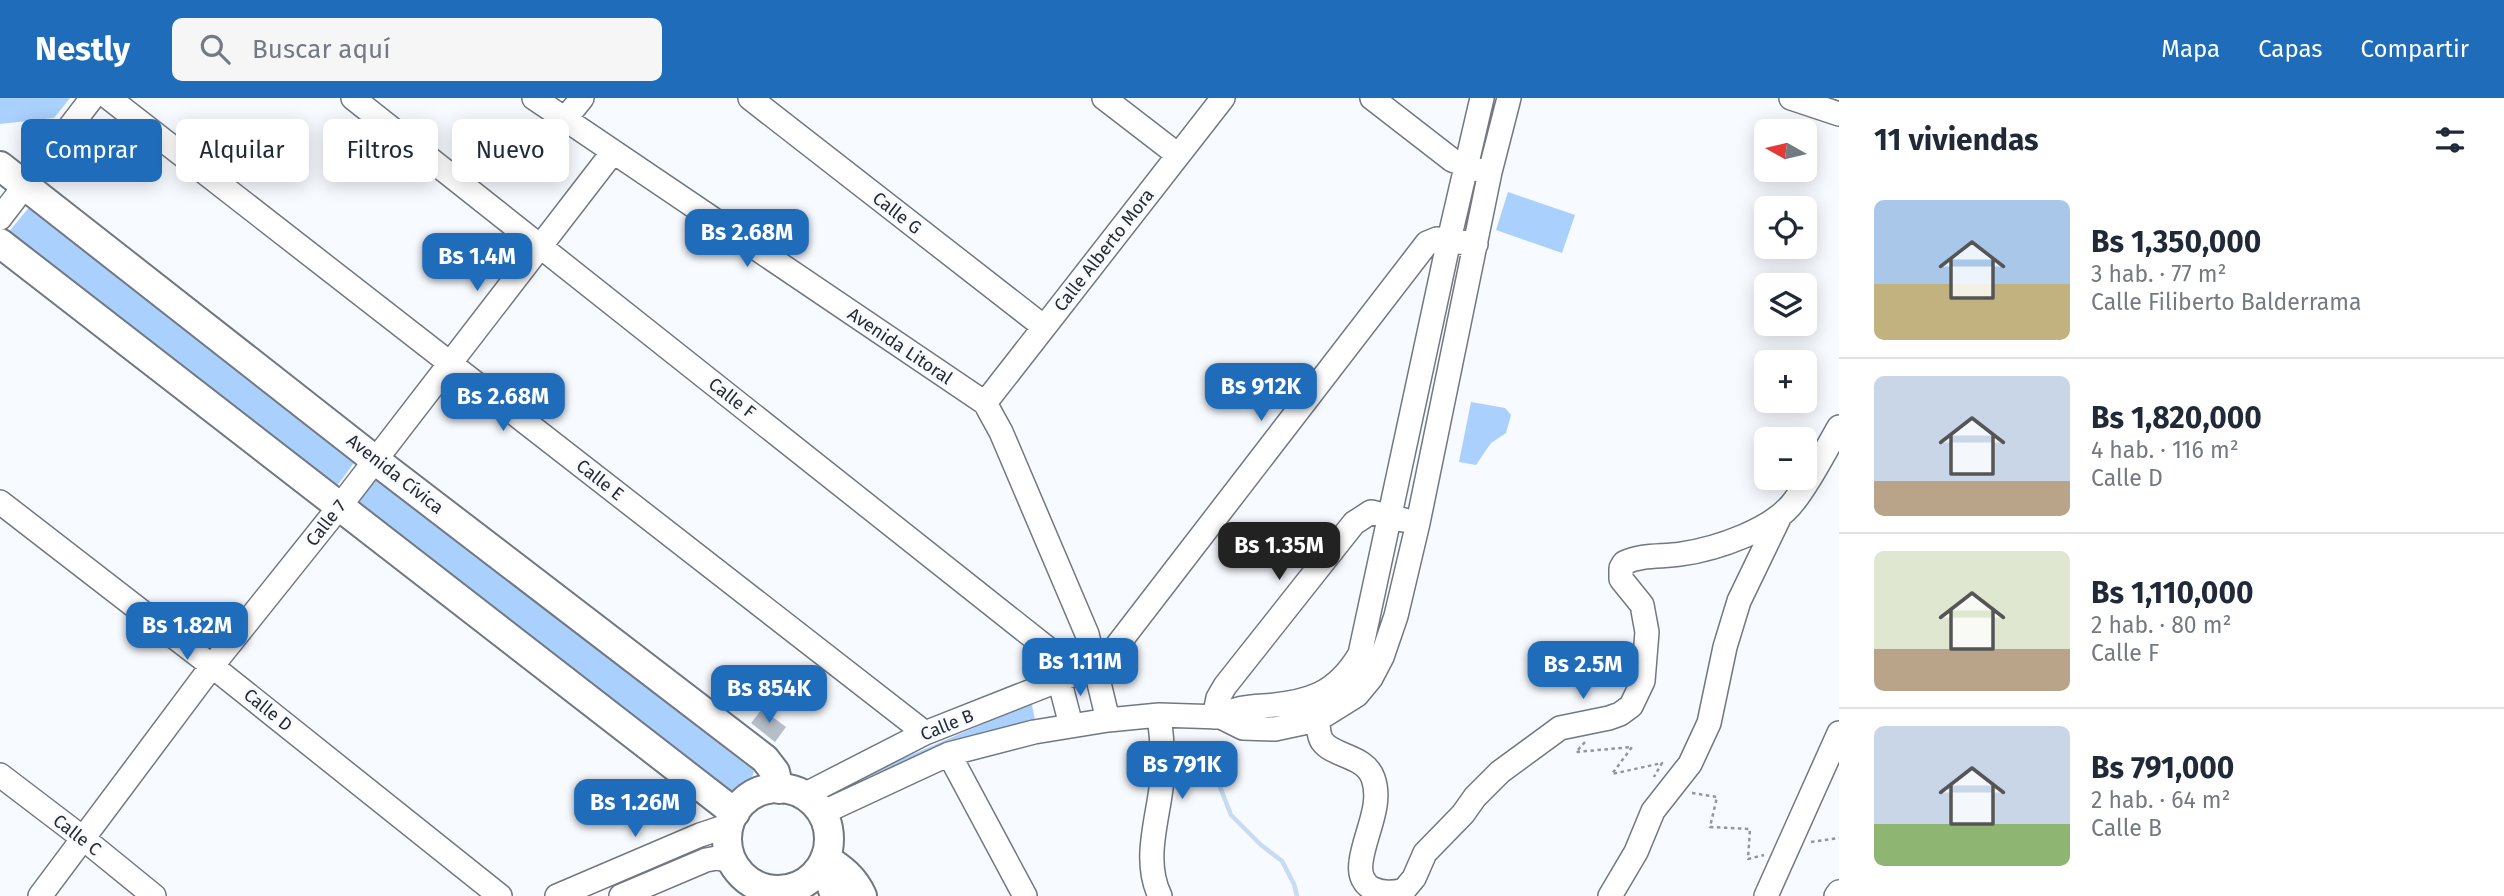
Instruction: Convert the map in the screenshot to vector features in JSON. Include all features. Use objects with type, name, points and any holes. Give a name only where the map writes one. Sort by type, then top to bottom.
[{"type":"main road","name":"Avenida Cívica","points":[[0,166],[375,460],[765,759],[802,799]]},
{"type":"main road","points":[[0,243],[340,506],[732,819]]},
{"type":"main road","points":[[825,860],[811,878],[785,893],[750,882],[732,861],[728,843],[732,819],[752,795],[764,790],[802,799],[827,825],[829,838],[825,860],[835,896]]},
{"type":"main road","points":[[825,860],[844,870],[856,882],[862,896]]},
{"type":"street","points":[[0,218],[92,98]]},
{"type":"street","name":"Calle E","points":[[109,98],[925,733]]},
{"type":"street","name":"Calle F","points":[[353,98],[1052,652],[1071,725]]},
{"type":"street","name":"Avenida Litoral","points":[[534,98],[565,119]]},
{"type":"street","points":[[565,119],[582,98]]},
{"type":"street","name":"Calle G","points":[[750,98],[1044,327]]},
{"type":"street","points":[[1104,98],[1178,155]]},
{"type":"street","name":"Calle Alberto Mora","points":[[985,403],[1223,98]]},
{"type":"street","points":[[1373,98],[1452,160],[1465,167],[1490,172]]},
{"type":"street","points":[[1482,98],[1360,654],[1341,680],[1321,695],[1313,710],[1322,742],[1363,765],[1372,774],[1375,785],[1374,807],[1361,862],[1361,873],[1366,884],[1382,894],[1404,890],[1414,878],[1425,853],[1500,772],[1560,729],[1609,718],[1631,706],[1643,681],[1647,632],[1642,605],[1620,574],[1624,563],[1654,555],[1680,555],[1711,547],[1747,535],[1780,516],[1794,502],[1839,427]]},
{"type":"street","points":[[1313,710],[1357,695],[1371,678],[1382,657],[1396,616],[1418,523],[1490,172],[1509,98]]},
{"type":"street","points":[[1790,98],[1839,114]]},
{"type":"street","name":"Avenida Litoral","points":[[569,122],[985,403],[1001,432],[1082,621],[1108,720]]},
{"type":"street","name":"Calle 7","points":[[40,896],[212,666],[340,506],[613,152]]},
{"type":"street","points":[[1095,666],[1109,656],[1427,243],[1437,239],[1476,244]]},
{"type":"street","name":"Calle D","points":[[0,502],[212,666],[500,896]]},
{"type":"street","points":[[1217,717],[1218,698],[1225,686],[1354,523],[1371,512],[1418,523]]},
{"type":"street","points":[[1610,896],[1636,852],[1653,811],[1690,764],[1709,723],[1725,647],[1739,601],[1780,516]]},
{"type":"street","name":"Calle B","points":[[802,799],[925,733],[1095,666]]},
{"type":"street","name":"Calle B","points":[[802,799],[991,741],[1071,725],[1159,715],[1217,717],[1243,728],[1275,729],[1313,710]]},
{"type":"street","points":[[1159,715],[1163,764],[1151,866],[1160,896]]},
{"type":"street","points":[[1766,896],[1839,733]]},
{"type":"street","points":[[949,754],[1025,896]]},
{"type":"street","name":"Calle C","points":[[0,775],[154,896]]},
{"type":"street","points":[[556,896],[732,819]]},
{"type":"street","points":[[621,896],[706,860],[717,858],[732,861]]},
{"type":"shaded area","points":[[0,98],[70,98],[54,118],[21,119],[21,122],[0,124]]},
{"type":"shaded area","points":[[1508,192],[1575,215],[1562,253],[1496,230]]},
{"type":"shaded area","points":[[31,205],[356,460],[334,490],[7,234]]},
{"type":"shaded area","points":[[1471,402],[1505,408],[1511,415],[1506,433],[1491,443],[1476,465],[1459,462]]},
{"type":"shaded area","points":[[375,473],[754,771],[751,781],[737,793],[723,793],[353,503]]},
{"type":"shaded area","points":[[1032,705],[1036,725],[986,731],[853,785],[851,781]]},
{"type":"building","points":[[762,709],[786,727],[775,742],[751,723]]},
{"type":"waterway","points":[[1213,769],[1231,815],[1261,845],[1282,861],[1297,896]]}]
